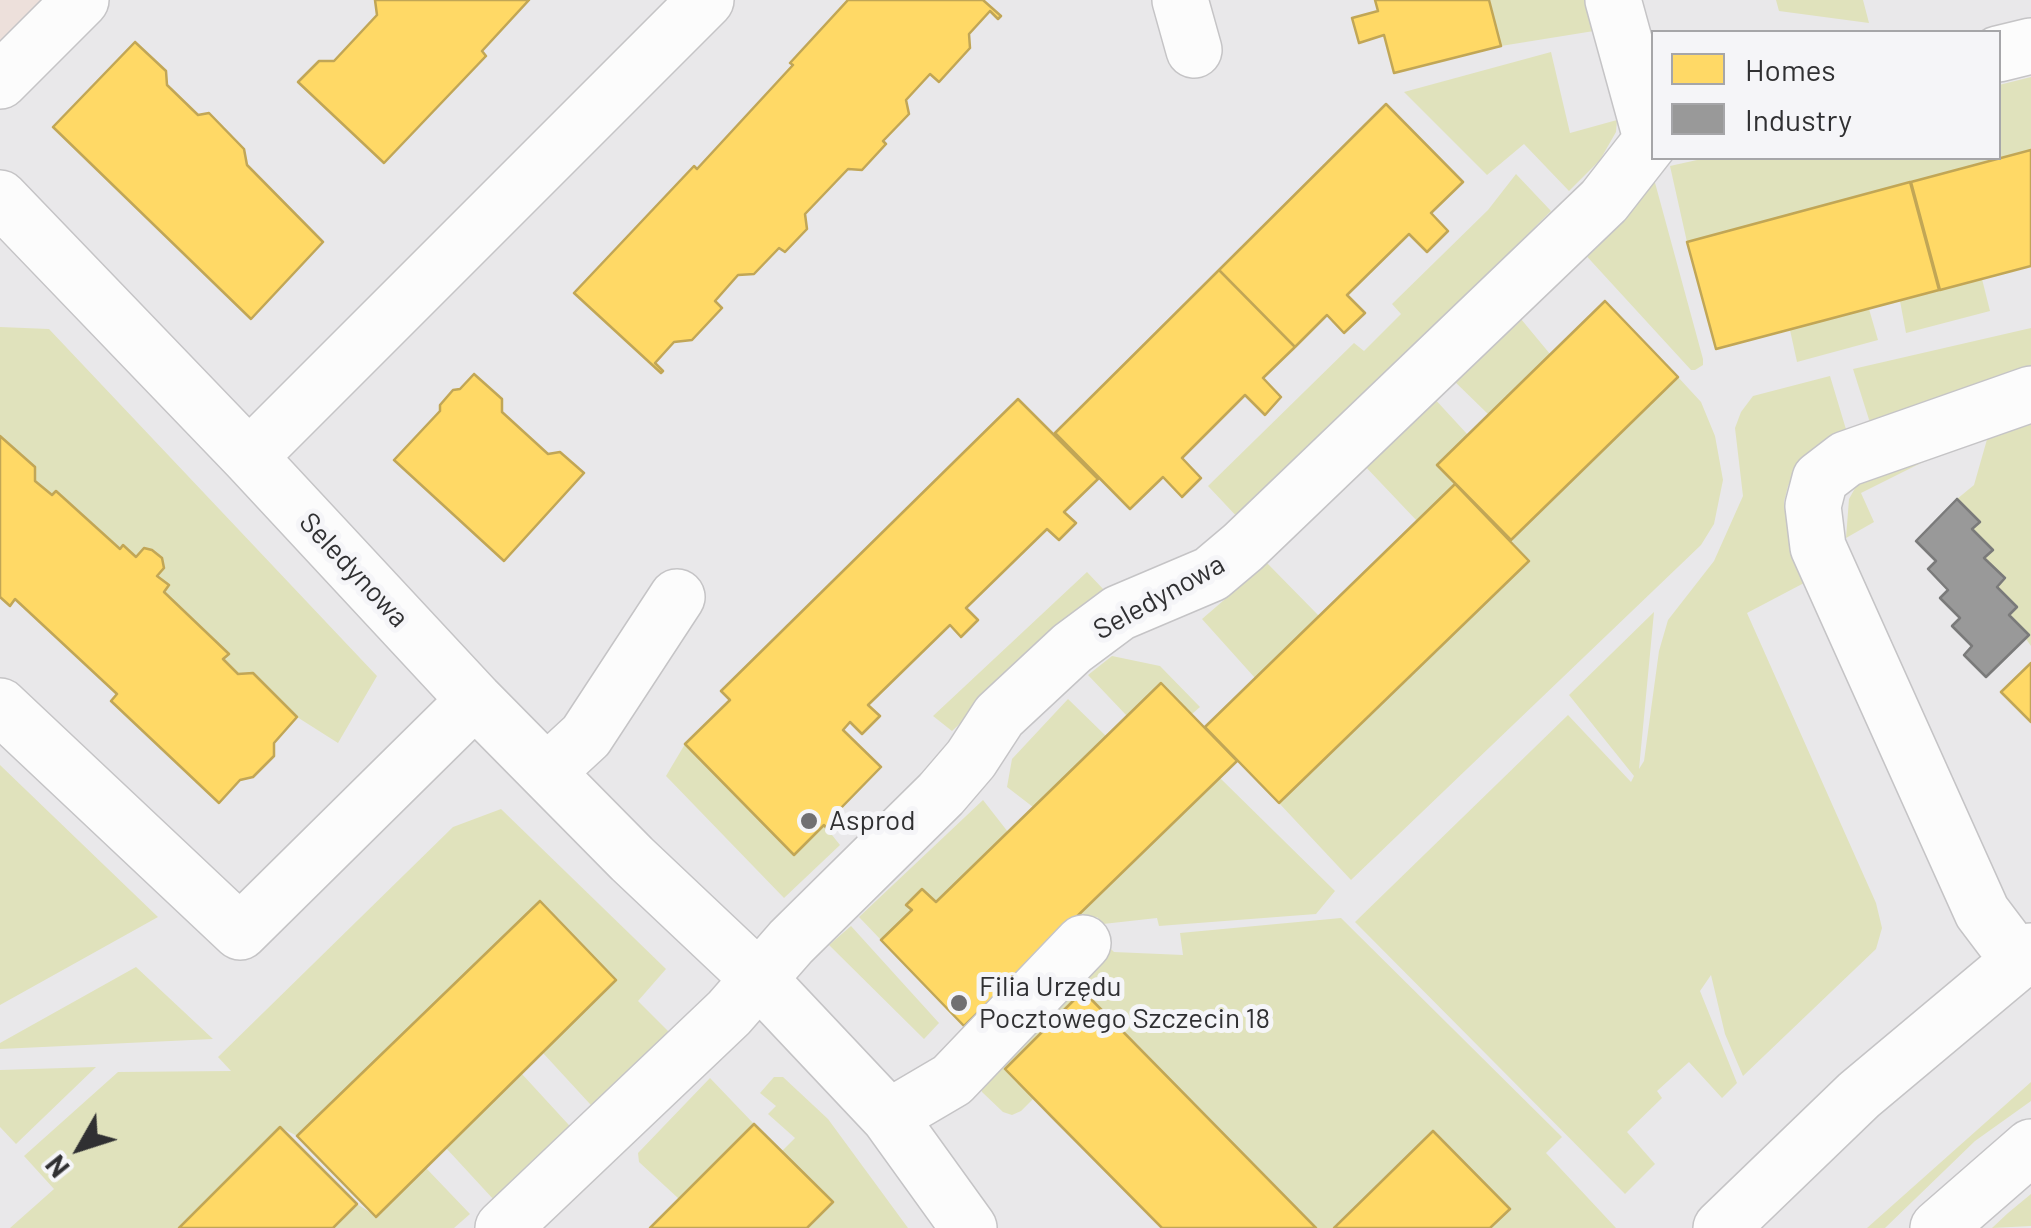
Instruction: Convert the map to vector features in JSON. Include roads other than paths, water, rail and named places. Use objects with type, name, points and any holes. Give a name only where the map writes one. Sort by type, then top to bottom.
[{"type":"street","points":[[0,82],[81,0]]},
{"type":"street","points":[[249,457],[706,0]]},
{"type":"street","name":"Seledynowa","points":[[1613,0],[1651,133]]},
{"type":"street","points":[[2001,53],[2031,46]]},
{"type":"street","name":"Seledynowa","points":[[503,1228],[695,1048],[790,942],[941,794],[971,760],[998,716],[1072,648],[1119,614],[1210,574],[1243,547],[1604,200],[1651,138]]},
{"type":"street","name":"Seledynowa","points":[[0,198],[475,700],[632,859],[758,978],[889,1117],[968,1228]]},
{"type":"street","points":[[1721,1228],[1858,1095],[2025,956],[1982,912],[1818,548],[1813,506],[1820,479],[1846,459],[2031,394]]},
{"type":"street","points":[[547,772],[586,736],[678,597]]},
{"type":"street","points":[[0,706],[240,932],[475,700]]},
{"type":"street","points":[[889,1117],[952,1080],[1083,944]]},
{"type":"street","points":[[1938,1228],[2031,1147]]},
{"type":"place","name":"Asprod","points":[[809,821]]},
{"type":"place","name":"Filia Urzędu Pocztowego Szczecin 18","points":[[959,1003]]}]
